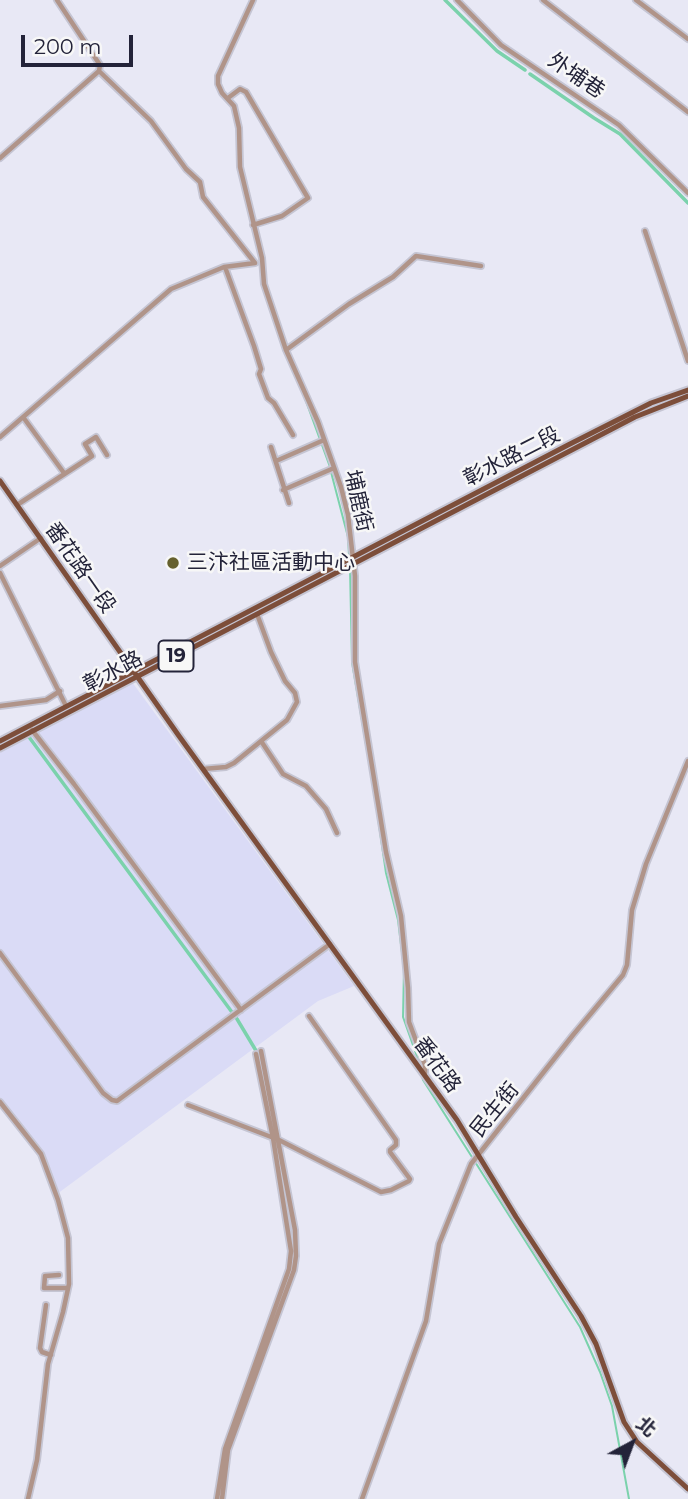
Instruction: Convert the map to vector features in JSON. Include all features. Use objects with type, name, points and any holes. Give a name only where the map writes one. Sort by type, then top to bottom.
[{"type":"main road","name":"彰水路二段","points":[[353,561],[651,404],[688,390]]},
{"type":"main road","name":"彰水路二段","points":[[569,448],[688,396]]},
{"type":"main road","name":"番花路一段","points":[[0,481],[135,675]]},
{"type":"main road","name":"彰水路","points":[[0,748],[66,706],[257,614],[353,561]]},
{"type":"main road","name":"彰水路","points":[[0,741],[31,729],[353,561]]},
{"type":"main road","name":"番花路","points":[[135,675],[425,1073],[581,1316],[596,1344],[624,1422],[636,1442],[688,1489]]},
{"type":"street","points":[[0,158],[99,71],[100,65],[57,0]]},
{"type":"street","name":"埔鹿街","points":[[253,0],[218,76],[218,84],[234,106],[239,128],[240,167],[262,258],[264,284],[286,350],[308,396],[348,515],[355,576],[355,662],[386,852],[401,916],[408,988],[408,1022],[425,1065],[425,1073]]},
{"type":"street","name":"外埔巷","points":[[457,0],[501,45],[620,125],[688,193]]},
{"type":"street","points":[[543,0],[688,112]]},
{"type":"street","points":[[636,0],[688,39]]},
{"type":"street","points":[[0,438],[171,289],[225,267],[255,263],[203,197],[200,182],[186,169],[151,121],[99,71]]},
{"type":"street","points":[[228,98],[240,89],[246,92],[308,198],[282,216],[253,225]]},
{"type":"street","points":[[645,231],[688,361]]},
{"type":"street","points":[[286,350],[349,304],[393,277],[416,256],[481,266]]},
{"type":"street","points":[[225,267],[254,346],[261,369],[259,374],[268,398],[274,403],[293,435]]},
{"type":"street","points":[[23,417],[64,473]]},
{"type":"street","points":[[17,505],[92,456],[85,444],[96,437],[107,455]]},
{"type":"street","points":[[276,461],[324,440]]},
{"type":"street","points":[[271,447],[289,503]]},
{"type":"street","points":[[283,490],[334,468]]},
{"type":"street","points":[[0,566],[41,538]]},
{"type":"street","points":[[0,573],[66,706]]},
{"type":"street","points":[[203,769],[226,767],[261,741],[288,720],[298,698],[285,681],[257,614]]},
{"type":"street","points":[[0,706],[46,700],[60,691]]},
{"type":"street","points":[[31,729],[241,1010]]},
{"type":"street","points":[[261,741],[283,774],[306,786],[326,809],[337,833]]},
{"type":"street","name":"民生街","points":[[362,1499],[426,1321],[439,1244],[471,1164],[623,975],[627,965],[632,911],[646,864],[688,761]]},
{"type":"street","points":[[0,953],[103,1093],[117,1101],[330,944]]},
{"type":"street","points":[[187,1105],[276,1139],[381,1192],[391,1190],[410,1179],[390,1152],[397,1145],[396,1140],[309,1016]]},
{"type":"street","points":[[220,1499],[225,1449],[289,1269],[291,1242],[276,1139],[258,1052]]},
{"type":"street","points":[[0,1102],[41,1154],[58,1200],[68,1238],[70,1261],[63,1312],[51,1355],[37,1460],[27,1499]]},
{"type":"street","points":[[59,1275],[45,1276],[44,1288],[67,1288]]},
{"type":"street","points":[[46,1305],[40,1348],[42,1352],[51,1355]]},
{"type":"shaded area","points":[[132,682],[354,986],[318,1001],[57,1194],[41,1151],[0,1100],[0,750]]},
{"type":"waterway","points":[[445,0],[497,51],[525,70]]},
{"type":"waterway","points":[[530,74],[620,134],[688,203]]},
{"type":"waterway","points":[[281,343],[284,350]]},
{"type":"waterway","points":[[303,393],[330,467]]},
{"type":"waterway","points":[[331,472],[348,537],[349,555]]},
{"type":"waterway","points":[[350,568],[352,662],[367,750]]},
{"type":"waterway","points":[[29,737],[237,1019],[260,1061]]},
{"type":"waterway","points":[[377,811],[386,873],[398,920],[404,969],[403,1017],[420,1065]]},
{"type":"waterway","points":[[422,1074],[423,1080],[580,1327],[612,1406],[629,1499]]},
{"type":"waterway","points":[[283,1189],[293,1242]]},
{"type":"place","name":"三汴社區活動中心","points":[[173,563]]}]
